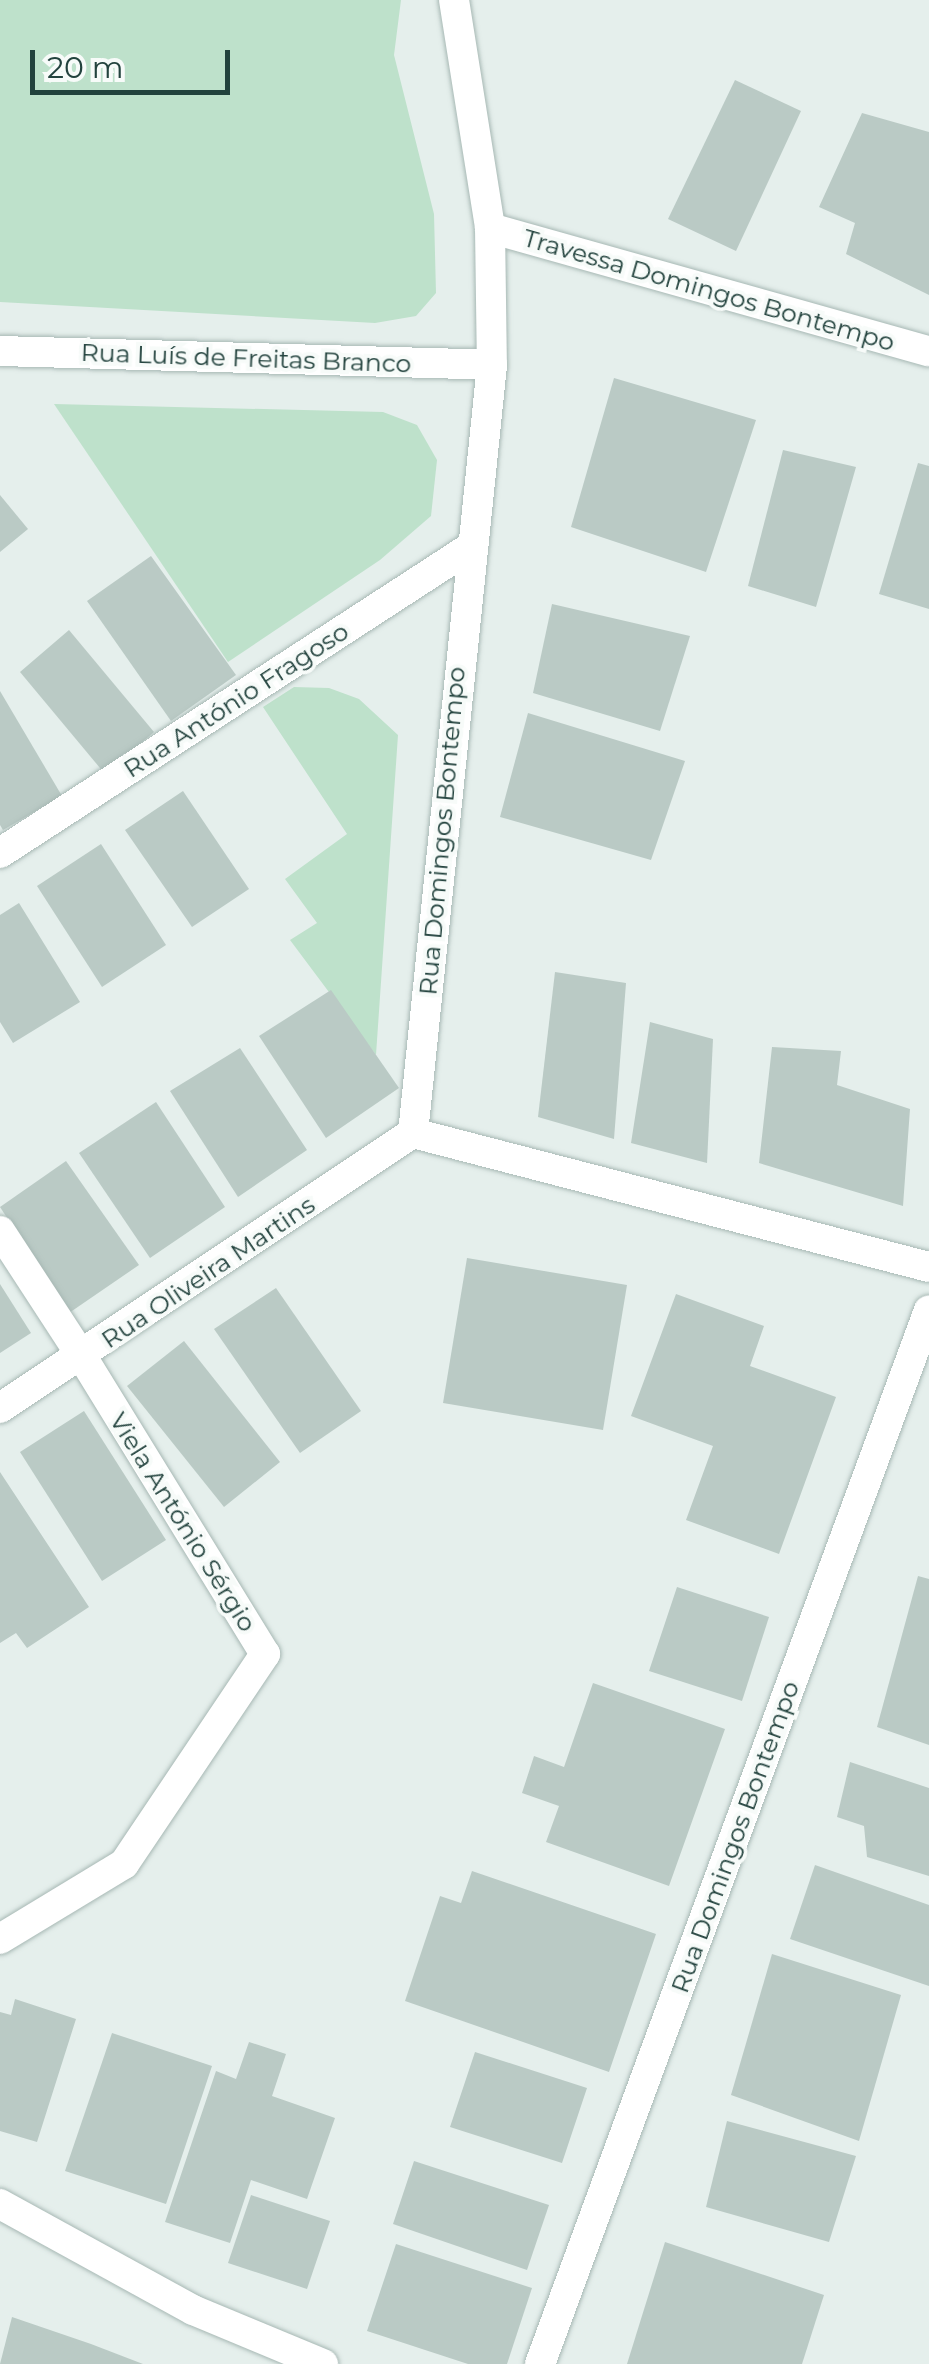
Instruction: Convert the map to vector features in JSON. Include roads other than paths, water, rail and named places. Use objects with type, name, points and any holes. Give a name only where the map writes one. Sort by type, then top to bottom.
[{"type":"street","name":"Rua Domingos Bontempo","points":[[413,1133],[492,365],[490,228],[454,0]]},
{"type":"street","name":"Travessa Domingos Bontempo","points":[[490,228],[929,351]]},
{"type":"street","name":"Rua Luís de Freitas Branco","points":[[0,351],[492,365]]},
{"type":"street","name":"Rua António Fragoso","points":[[0,853],[471,547]]},
{"type":"street","points":[[413,1133],[929,1267]]},
{"type":"street","name":"Rua Oliveira Martins","points":[[0,1408],[413,1133]]},
{"type":"street","points":[[0,1231],[82,1357]]},
{"type":"street","name":"Rua Domingos Bontempo","points":[[540,2364],[929,1310]]},
{"type":"street","name":"Viela António Sérgio","points":[[0,1939],[124,1864],[265,1654],[82,1357]]},
{"type":"street","points":[[0,2204],[193,2310],[323,2364]]}]
